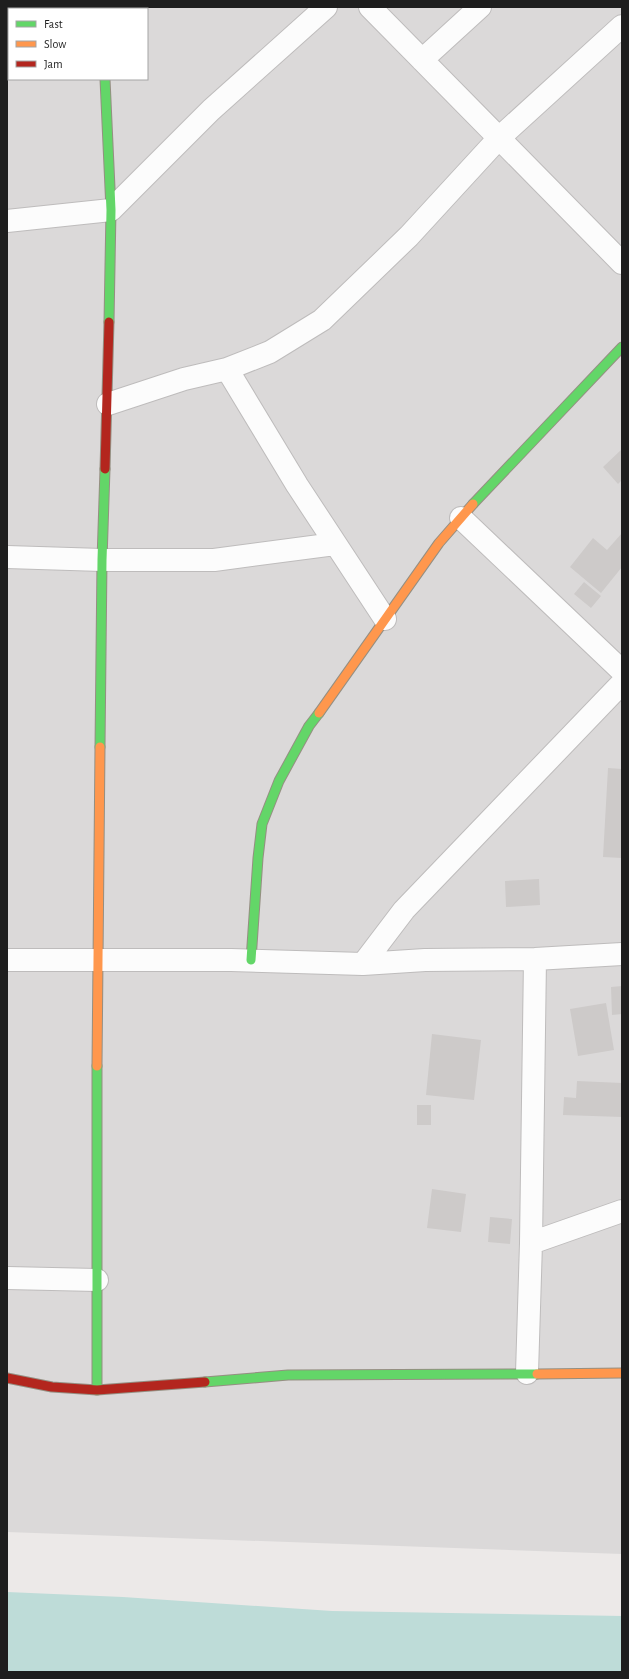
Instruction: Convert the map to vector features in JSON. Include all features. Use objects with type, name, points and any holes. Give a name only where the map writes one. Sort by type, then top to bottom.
[{"type":"street","points":[[7,221],[111,210],[211,110],[326,7]]},
{"type":"street","points":[[370,7],[622,263]]},
{"type":"street","points":[[422,60],[480,7]]},
{"type":"street","points":[[108,404],[184,379],[227,369],[270,352],[322,320],[409,236],[500,138],[622,26]]},
{"type":"street","points":[[97,1390],[96,959],[102,560],[108,404],[111,210],[105,80]]},
{"type":"street","points":[[251,960],[258,858],[262,824],[279,781],[309,726],[439,543],[485,490],[622,347]]},
{"type":"street","points":[[227,369],[297,485],[385,619]]},
{"type":"street","points":[[461,518],[622,671]]},
{"type":"street","points":[[7,557],[102,560],[214,560],[335,544]]},
{"type":"street","points":[[363,964],[404,910],[622,683]]},
{"type":"street","points":[[7,960],[251,960],[363,964],[425,960],[535,959],[622,954]]},
{"type":"street","points":[[527,1373],[531,1243],[535,959]]},
{"type":"street","points":[[531,1243],[622,1212]]},
{"type":"street","points":[[7,1278],[97,1280]]},
{"type":"street","points":[[7,1378],[46,1387],[72,1390],[97,1390],[288,1375],[622,1373]]},
{"type":"shaded area","points":[[7,7],[622,7],[622,1554],[7,1532]]},
{"type":"water","points":[[7,1592],[123,1597],[332,1611],[622,1616],[622,1672],[7,1672]]},
{"type":"building","points":[[622,449],[622,480],[618,484],[603,467]]},
{"type":"building","points":[[622,533],[622,567],[601,593],[570,567],[593,538],[607,550]]},
{"type":"building","points":[[584,582],[601,596],[591,608],[574,594]]},
{"type":"building","points":[[608,768],[622,769],[622,858],[603,857]]},
{"type":"building","points":[[539,879],[540,905],[506,907],[505,881]]},
{"type":"building","points":[[622,986],[622,1014],[612,1015],[611,987]]},
{"type":"building","points":[[606,1003],[614,1050],[578,1056],[570,1009]]},
{"type":"building","points":[[432,1034],[481,1040],[474,1100],[426,1095]]},
{"type":"building","points":[[577,1081],[622,1083],[622,1117],[563,1115],[564,1097],[576,1098]]},
{"type":"building","points":[[417,1105],[431,1105],[431,1125],[417,1125]]},
{"type":"building","points":[[432,1189],[466,1194],[461,1232],[427,1228]]},
{"type":"building","points":[[490,1217],[512,1219],[510,1244],[488,1242]]},
{"type":"traffic: fast","points":[[105,80],[111,210],[109,322]]},
{"type":"traffic: fast","points":[[473,504],[622,347]]},
{"type":"traffic: fast","points":[[100,747],[102,560],[105,469]]},
{"type":"traffic: fast","points":[[251,960],[258,858],[262,824],[279,781],[309,726],[319,713]]},
{"type":"traffic: fast","points":[[97,1066],[97,1390]]},
{"type":"traffic: fast","points":[[205,1382],[288,1375],[537,1374]]},
{"type":"traffic: slow","points":[[319,713],[439,543],[473,504]]},
{"type":"traffic: slow","points":[[97,1066],[100,747]]},
{"type":"traffic: slow","points":[[537,1374],[622,1373]]},
{"type":"traffic: jam","points":[[105,469],[109,322]]},
{"type":"traffic: jam","points":[[7,1378],[52,1387],[97,1390],[205,1382]]}]
